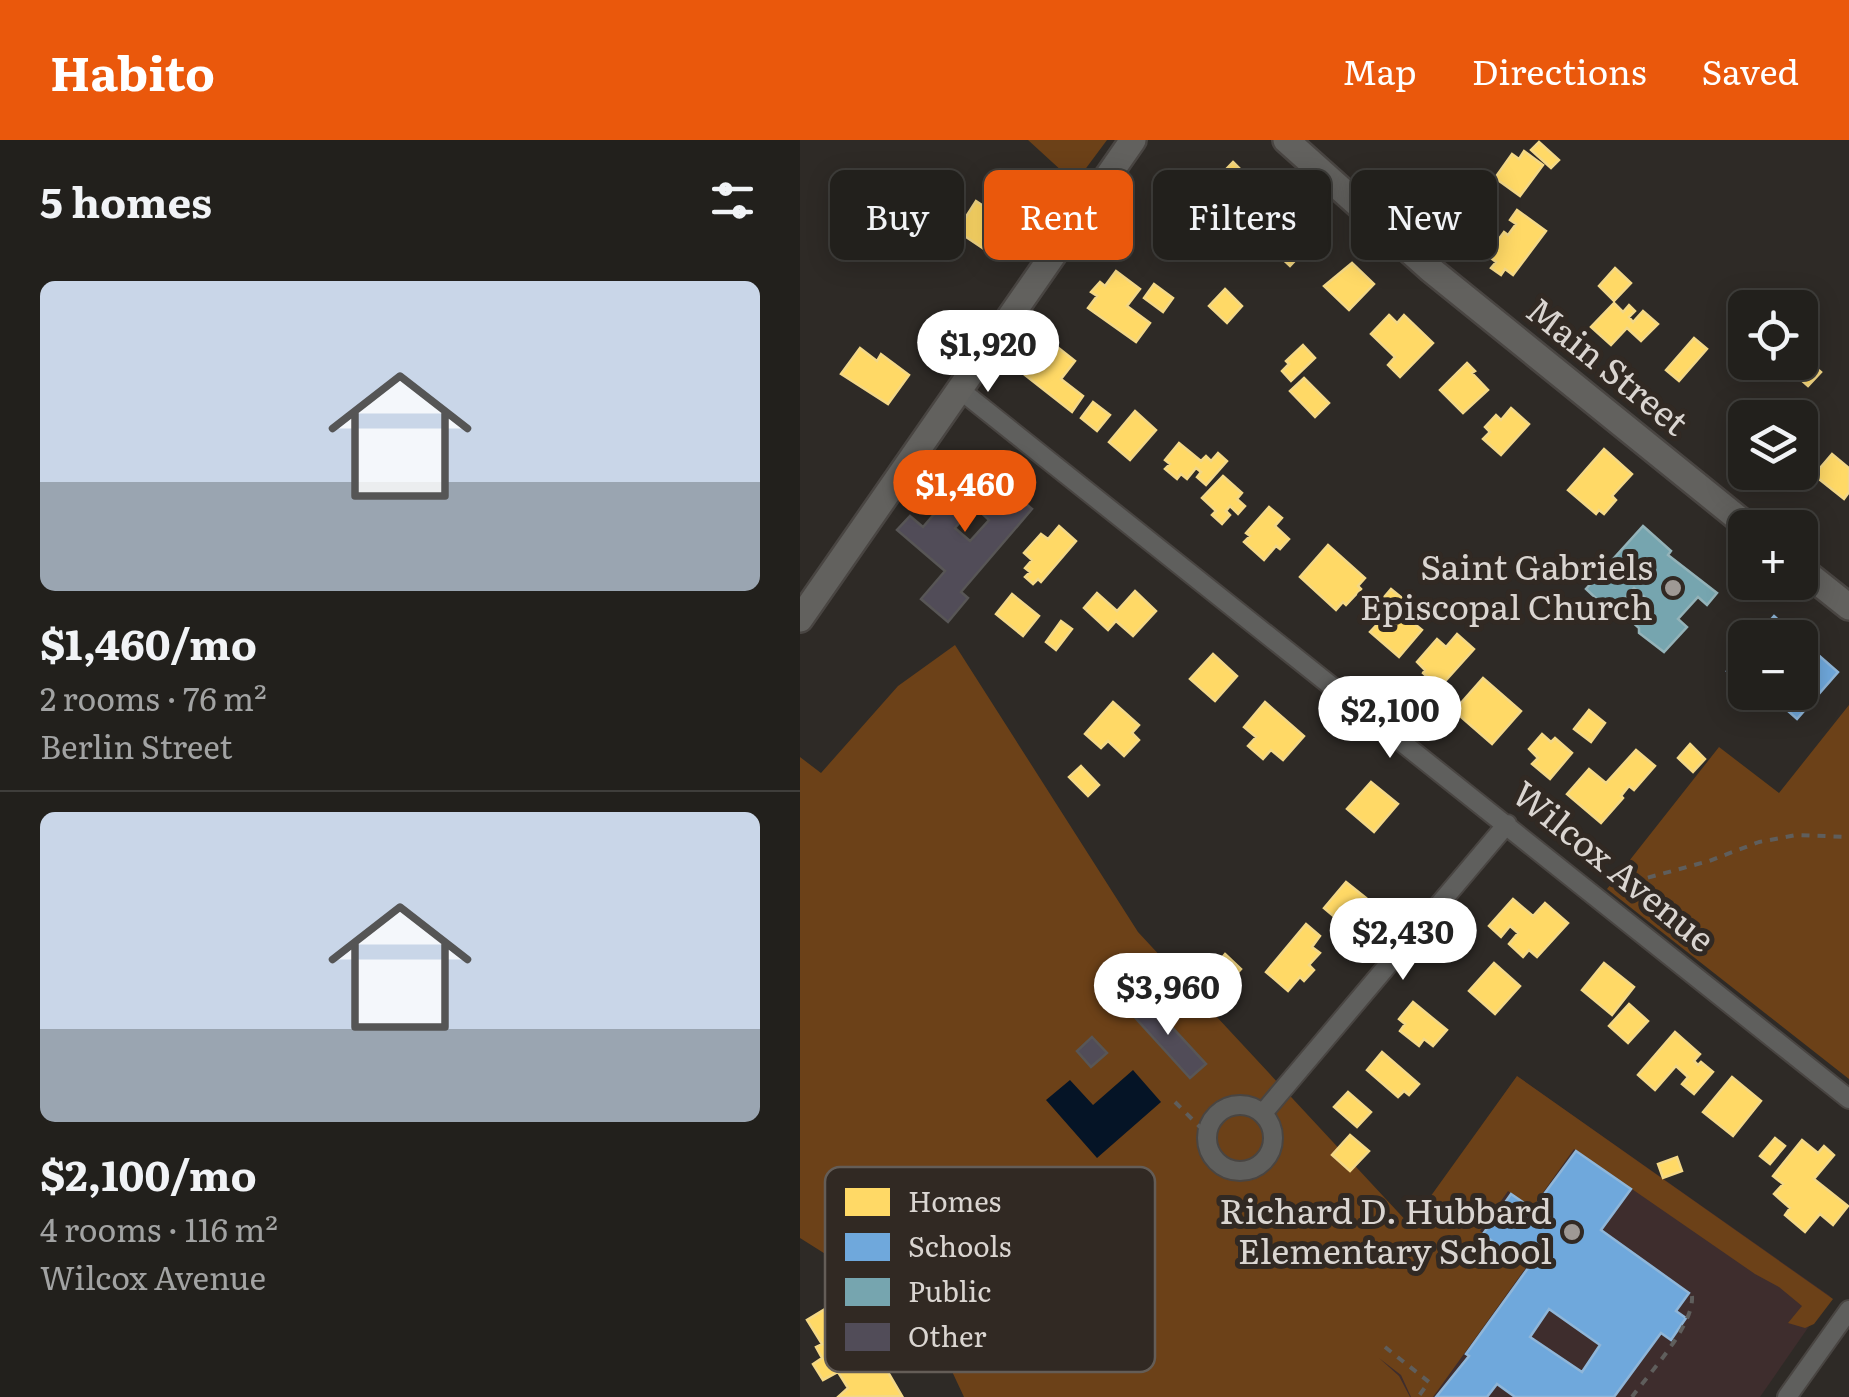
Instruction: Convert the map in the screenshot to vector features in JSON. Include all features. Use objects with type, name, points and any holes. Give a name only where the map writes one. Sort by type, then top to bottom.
[{"type":"street","points":[[800,620],[1133,140]]},
{"type":"street","name":"Main Street","points":[[1286,140],[1430,269],[1728,510]]},
{"type":"street","name":"Wilcox Avenue","points":[[959,389],[1849,1098]]},
{"type":"street","points":[[1818,582],[1849,607]]},
{"type":"street","points":[[1262,1112],[1507,824]]},
{"type":"street","points":[[1244,1104],[1269,1120],[1273,1141],[1270,1152],[1256,1167],[1236,1171],[1217,1162],[1207,1144],[1207,1134],[1215,1115],[1244,1104]]},
{"type":"street","points":[[1787,1397],[1849,1310]]},
{"type":"path","points":[[1594,893],[1759,842],[1796,834],[1849,837]]},
{"type":"path","points":[[1175,1102],[1207,1134]]},
{"type":"path","points":[[1632,1397],[1683,1328],[1693,1310],[1692,1296]]},
{"type":"path","points":[[1385,1347],[1428,1382],[1418,1397]]},
{"type":"shaded area","points":[[1028,140],[1107,140],[1085,170],[1061,170]]},
{"type":"shaded area","points":[[955,645],[1138,932],[1410,1225],[1517,1076],[1833,1299],[1814,1324],[1805,1328],[1788,1323],[1802,1306],[1779,1287],[1574,1149],[1532,1208],[1508,1191],[1480,1231],[1527,1266],[1433,1397],[1411,1397],[1401,1375],[1379,1358],[1399,1376],[1410,1397],[964,1397],[952,1372],[1155,1372],[1155,1167],[825,1167],[825,1254],[800,1238],[800,757],[821,773],[898,686]]},
{"type":"shaded area","points":[[1849,705],[1849,1079],[1607,889],[1719,747],[1779,793]]},
{"type":"shaded area","name":"Richard D. Hubbard Elementary School","points":[[1517,1076],[1830,1296],[1760,1397],[1292,1397]]},
{"type":"water","points":[[1133,1070],[1161,1102],[1097,1158],[1046,1100],[1070,1080],[1093,1105]]},
{"type":"building: Homes","points":[[1539,142],[1559,160],[1551,168],[1531,150]]},
{"type":"building: Homes","points":[[1524,151],[1543,165],[1520,196],[1497,179],[1512,154],[1519,159]]},
{"type":"building: Homes","points":[[1233,162],[1241,170],[1225,170]]},
{"type":"building: Homes","points":[[976,201],[984,206],[984,249],[964,236],[964,220]]},
{"type":"building: Homes","points":[[1517,210],[1546,231],[1513,275],[1505,269],[1501,275],[1491,268],[1497,260],[1497,241],[1516,224],[1510,220]]},
{"type":"building: Homes","points":[[1352,263],[1374,284],[1349,310],[1324,286]]},
{"type":"building: Homes","points":[[1615,268],[1631,283],[1614,301],[1599,286]]},
{"type":"building: Homes","points":[[1116,271],[1140,289],[1127,306],[1150,323],[1136,342],[1088,308],[1097,296],[1091,292],[1100,282],[1105,286]]},
{"type":"building: Homes","points":[[1154,284],[1173,298],[1163,312],[1144,298]]},
{"type":"building: Homes","points":[[1225,289],[1242,306],[1227,323],[1209,306]]},
{"type":"building: Homes","points":[[1614,303],[1623,312],[1629,305],[1635,311],[1629,317],[1633,322],[1643,311],[1658,324],[1641,341],[1627,328],[1611,345],[1591,327]]},
{"type":"building: Homes","points":[[1389,315],[1397,323],[1404,315],[1433,343],[1400,377],[1388,365],[1395,357],[1371,334]]},
{"type":"building: Homes","points":[[1694,338],[1707,349],[1679,381],[1666,370]]},
{"type":"building: Homes","points":[[1051,342],[1075,361],[1061,379],[1083,396],[1072,412],[1025,375]]},
{"type":"building: Homes","points":[[1303,345],[1315,358],[1291,381],[1282,371],[1289,364],[1286,361]]},
{"type":"building: Homes","points":[[860,348],[877,361],[881,354],[909,375],[888,404],[841,374]]},
{"type":"building: Homes","points":[[1467,363],[1488,390],[1463,413],[1440,390]]},
{"type":"building: Homes","points":[[1304,378],[1329,403],[1315,417],[1290,391]]},
{"type":"building: Homes","points":[[1093,402],[1110,415],[1097,431],[1081,418]]},
{"type":"building: Homes","points":[[1511,408],[1529,424],[1501,455],[1483,439],[1490,432],[1485,427],[1496,415],[1501,420]]},
{"type":"building: Homes","points":[[1135,411],[1156,430],[1130,460],[1109,442]]},
{"type":"building: Homes","points":[[1179,443],[1201,461],[1206,456],[1211,461],[1218,453],[1227,461],[1206,485],[1197,477],[1201,472],[1196,468],[1187,479],[1181,474],[1177,479],[1165,469],[1170,464],[1165,460]]},
{"type":"building: Homes","points":[[1604,449],[1632,474],[1612,496],[1616,500],[1604,514],[1599,510],[1596,514],[1568,490]]},
{"type":"building: Homes","points":[[1832,454],[1849,468],[1849,492],[1844,499],[1818,478],[1818,470]]},
{"type":"building: Homes","points":[[1223,476],[1242,493],[1237,499],[1245,506],[1238,514],[1230,506],[1226,511],[1230,515],[1222,524],[1212,515],[1216,511],[1202,498]]},
{"type":"building: Homes","points":[[1269,507],[1282,518],[1275,526],[1289,539],[1280,549],[1276,546],[1264,560],[1244,542],[1250,536],[1246,533]]},
{"type":"building: Homes","points":[[1059,526],[1076,541],[1041,582],[1038,579],[1033,584],[1025,577],[1030,572],[1025,568],[1032,560],[1024,553],[1041,534],[1048,539]]},
{"type":"building: Homes","points":[[1328,545],[1365,578],[1358,586],[1361,589],[1336,610],[1300,577]]},
{"type":"building: Homes","points":[[1391,589],[1402,598],[1394,607],[1422,630],[1399,657],[1370,632],[1384,617],[1374,609]]},
{"type":"building: Homes","points":[[1135,591],[1156,611],[1133,636],[1116,621],[1108,630],[1084,608],[1097,593],[1117,611]]},
{"type":"building: Homes","points":[[1012,594],[1039,616],[1023,636],[996,614]]},
{"type":"building: Homes","points":[[1061,621],[1072,629],[1056,650],[1046,642]]},
{"type":"building: Homes","points":[[1457,634],[1474,649],[1439,688],[1417,662],[1437,639],[1446,647]]},
{"type":"building: Homes","points":[[1213,654],[1237,676],[1215,701],[1190,679]]},
{"type":"building: Homes","points":[[1483,678],[1521,711],[1492,744],[1454,711]]},
{"type":"building: Homes","points":[[1113,702],[1139,725],[1132,733],[1139,740],[1124,756],[1108,741],[1101,748],[1085,734]]},
{"type":"building: Homes","points":[[1265,702],[1304,736],[1283,760],[1271,750],[1263,759],[1248,746],[1256,737],[1244,727]]},
{"type":"building: Homes","points":[[1589,710],[1605,723],[1591,742],[1574,729]]},
{"type":"building: Homes","points":[[1542,734],[1551,742],[1555,738],[1572,753],[1550,779],[1532,764],[1538,758],[1529,749]]},
{"type":"building: Homes","points":[[1690,744],[1705,759],[1693,772],[1678,758]]},
{"type":"building: Homes","points":[[1636,750],[1655,766],[1634,790],[1629,786],[1601,823],[1567,794],[1589,769],[1606,783]]},
{"type":"building: Homes","points":[[1081,766],[1099,785],[1088,796],[1069,777]]},
{"type":"building: Homes","points":[[1371,782],[1398,804],[1374,832],[1347,809]]},
{"type":"building: Homes","points":[[1346,882],[1366,898],[1344,925],[1324,908]]},
{"type":"building: Homes","points":[[1513,899],[1533,916],[1545,903],[1568,923],[1537,957],[1529,950],[1523,957],[1509,944],[1518,933],[1510,926],[1501,937],[1489,926]]},
{"type":"building: Homes","points":[[1306,924],[1320,936],[1312,947],[1320,953],[1309,965],[1314,970],[1304,981],[1300,977],[1288,991],[1266,972]]},
{"type":"building: Homes","points":[[1225,954],[1241,969],[1232,979],[1216,965]]},
{"type":"building: Homes","points":[[1494,963],[1520,986],[1495,1014],[1469,991]]},
{"type":"building: Homes","points":[[1604,963],[1634,987],[1612,1015],[1582,990]]},
{"type":"building: Homes","points":[[1413,1002],[1447,1030],[1433,1046],[1424,1039],[1419,1046],[1400,1031],[1405,1024],[1399,1019]]},
{"type":"building: Homes","points":[[1629,1004],[1648,1021],[1628,1043],[1609,1026]]},
{"type":"building: Homes","points":[[1675,1032],[1700,1054],[1694,1061],[1713,1072],[1694,1094],[1682,1084],[1688,1077],[1676,1066],[1655,1090],[1638,1075]]},
{"type":"building: Homes","points":[[1382,1052],[1419,1084],[1409,1095],[1404,1091],[1398,1097],[1367,1070]]},
{"type":"building: Homes","points":[[1732,1077],[1761,1101],[1733,1136],[1703,1112]]},
{"type":"building: Homes","points":[[1348,1092],[1371,1112],[1357,1127],[1334,1107]]},
{"type":"building: Homes","points":[[1350,1135],[1369,1151],[1350,1171],[1332,1155]]},
{"type":"building: Homes","points":[[1775,1138],[1785,1146],[1770,1164],[1760,1156]]},
{"type":"building: Homes","points":[[1802,1140],[1818,1153],[1824,1146],[1834,1155],[1814,1179],[1848,1206],[1833,1225],[1820,1214],[1805,1232],[1785,1215],[1790,1208],[1774,1194],[1783,1184],[1773,1176]]},
{"type":"building: Homes","points":[[1677,1157],[1682,1171],[1663,1178],[1658,1164]]},
{"type":"building: Homes","points":[[825,1309],[825,1372],[838,1372],[823,1380],[813,1364],[822,1358],[816,1347],[822,1344],[807,1320]]},
{"type":"building: Homes","points":[[838,1372],[888,1372],[902,1396],[838,1397],[848,1388]]},
{"type":"building: Schools","points":[[1818,655],[1838,672],[1818,695]]},
{"type":"building: Schools","points":[[1787,710],[1805,710],[1797,719]]},
{"type":"building: Schools","points":[[1576,1151],[1631,1189],[1601,1230],[1689,1293],[1676,1311],[1686,1318],[1671,1340],[1661,1333],[1614,1397],[1515,1397],[1497,1384],[1487,1397],[1436,1397],[1469,1356],[1466,1354],[1528,1268],[1483,1234],[1511,1194],[1533,1209]],"holes":[[[1549,1309],[1600,1345],[1582,1372],[1530,1337]]]},
{"type":"building: Public","name":"Saint Gabriels Episcopal Church","points":[[1643,526],[1671,551],[1668,555],[1717,593],[1707,605],[1698,597],[1678,619],[1687,627],[1664,652],[1639,633],[1631,621],[1649,601],[1634,588],[1615,609],[1606,600],[1602,604],[1586,589]]},
{"type":"building: Other","points":[[978,463],[1032,509],[961,592],[968,598],[948,622],[921,599],[945,571],[897,530],[910,516],[923,527]],"holes":[[[974,506],[989,520],[970,541],[955,528]]]},
{"type":"building: Other","points":[[1145,998],[1206,1064],[1190,1078],[1130,1012]]},
{"type":"building: Other","points":[[1092,1037],[1107,1053],[1091,1067],[1077,1051]]},
{"type":"place","name":"Saint Gabriels Episcopal Church","points":[[1673,588]]},
{"type":"place","name":"Richard D. Hubbard Elementary School","points":[[1572,1232]]}]
